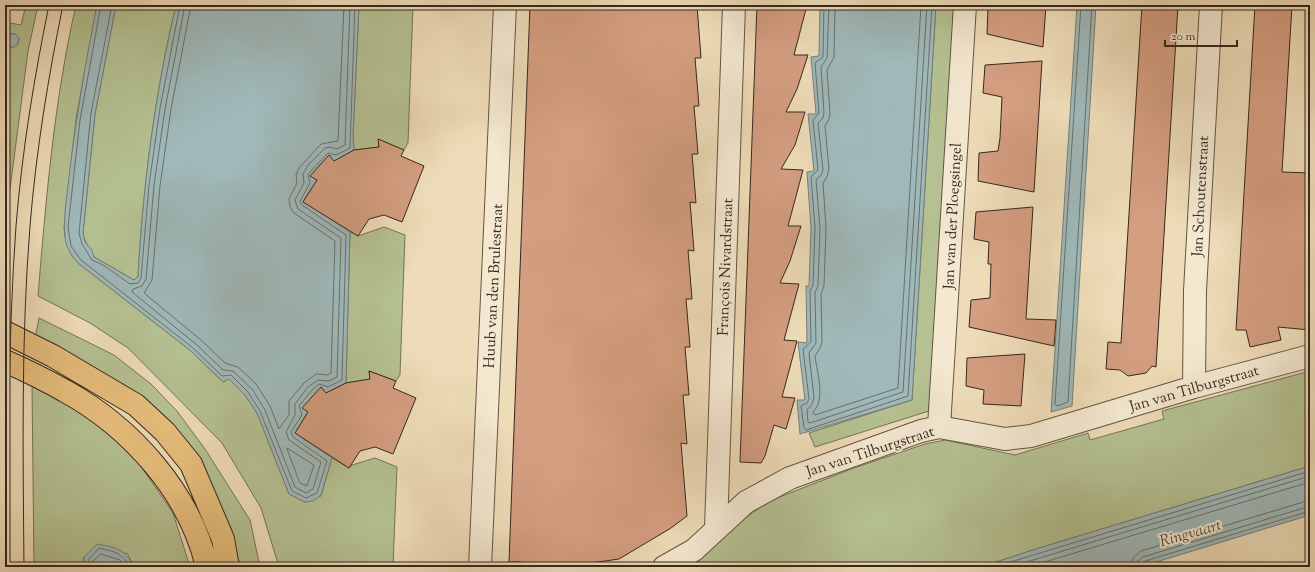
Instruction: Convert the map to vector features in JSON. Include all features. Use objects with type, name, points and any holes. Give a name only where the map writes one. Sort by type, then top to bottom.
[{"type":"main road","points":[[5,332],[53,356],[136,405],[165,432],[191,464],[222,539],[228,567]]},
{"type":"main road","points":[[5,361],[66,391],[120,428],[164,475],[184,509],[202,548],[207,567]]},
{"type":"street","name":"Huub van den Brulestraat","points":[[480,567],[505,5]]},
{"type":"street","name":"François Nivardstraat","points":[[716,528],[734,5]]},
{"type":"street","name":"Jan van der Ploegsingel","points":[[939,427],[965,5]]},
{"type":"street","name":"Jan Schoutenstraat","points":[[1194,387],[1195,291],[1211,5]]},
{"type":"street","name":"Jan van Tilburgstraat","points":[[664,567],[694,550],[716,528],[746,502],[790,478],[921,431],[939,427],[1005,439],[1031,436],[1194,387],[1310,356]]},
{"type":"green space","points":[[26,5],[38,5],[28,51],[5,227],[5,49],[7,47],[14,47],[18,44],[19,38],[15,34],[7,34],[5,31],[5,22],[21,25]]},
{"type":"green space","points":[[76,5],[97,5],[76,119],[64,227],[65,237],[72,256],[78,263],[191,351],[223,382],[229,378],[245,395],[257,413],[289,494],[305,502],[321,496],[332,458],[349,468],[352,465],[375,458],[397,467],[393,565],[410,565],[410,567],[279,567],[261,508],[222,443],[128,348],[90,323],[38,296],[56,114],[68,41]]},
{"type":"green space","points":[[116,5],[176,5],[156,106],[143,208],[138,277],[134,280],[94,257],[83,233],[95,114]]},
{"type":"green space","points":[[359,5],[413,5],[408,143],[404,150],[378,139],[379,147],[354,150],[353,136]]},
{"type":"green space","points":[[936,5],[954,5],[929,411],[815,447],[809,433],[912,400]]},
{"type":"green space","points":[[384,227],[405,235],[400,375],[396,381],[369,371],[370,379],[346,383],[350,232],[358,236]]},
{"type":"green space","points":[[39,318],[114,355],[151,384],[177,411],[205,449],[250,520],[260,567],[244,567],[239,561],[218,510],[181,445],[35,338]]},
{"type":"green space","points":[[1310,371],[1310,466],[981,567],[683,567],[743,519],[772,500],[854,468],[925,444],[945,440],[1015,455],[1088,433],[1090,440],[1164,419],[1162,411]]},
{"type":"green space","points":[[32,384],[87,415],[136,459],[173,513],[190,567],[134,567],[127,553],[84,557],[84,567],[34,567]]},
{"type":"water","points":[[97,5],[116,5],[95,114],[83,233],[85,242],[92,250],[94,257],[134,280],[138,277],[143,208],[156,106],[176,5],[359,5],[353,136],[354,150],[311,176],[317,180],[303,201],[350,232],[346,383],[326,393],[321,388],[303,408],[308,412],[295,433],[332,458],[321,495],[313,501],[305,502],[289,494],[257,413],[245,395],[229,379],[223,382],[191,351],[78,263],[67,247],[65,240],[65,219],[70,168],[82,86]]},
{"type":"water","points":[[820,5],[936,5],[912,400],[800,434],[797,400],[805,400],[798,342],[807,343],[806,286],[809,286],[811,228],[807,172],[814,171],[808,114],[816,114],[811,57],[819,56]]},
{"type":"water","points":[[1077,5],[1096,5],[1072,406],[1051,412]]},
{"type":"water","points":[[5,31],[7,34],[15,34],[19,38],[18,44],[14,47],[7,47],[5,49]]},
{"type":"water","name":"Ringvaart","points":[[1310,466],[1310,515],[1140,567],[981,567],[1039,548]]},
{"type":"water","points":[[97,544],[115,548],[123,552],[134,567],[84,567],[84,557]]},
{"type":"building","points":[[530,5],[697,5],[701,58],[695,58],[699,106],[694,106],[698,154],[692,154],[696,203],[690,202],[694,251],[688,250],[692,299],[686,299],[690,347],[685,347],[689,395],[683,395],[687,444],[681,443],[687,516],[671,528],[619,559],[563,567],[527,567],[521,566],[521,562],[509,562]]},
{"type":"building","points":[[757,5],[807,5],[794,55],[808,55],[797,89],[786,112],[805,112],[795,145],[781,169],[803,170],[788,226],[801,226],[790,261],[780,283],[799,284],[784,340],[797,341],[782,397],[795,398],[786,429],[774,425],[765,456],[761,463],[740,462]]},
{"type":"building","points":[[1005,5],[1046,5],[1043,47],[987,34],[988,7]]},
{"type":"building","points":[[1142,5],[1178,5],[1156,367],[1152,366],[1146,373],[1128,376],[1120,370],[1106,369],[1108,342],[1121,343]]},
{"type":"building","points":[[1255,5],[1292,5],[1282,172],[1310,173],[1310,330],[1278,327],[1281,340],[1250,347],[1246,330],[1236,330]]},
{"type":"building","points":[[1042,61],[1034,192],[978,181],[979,153],[998,151],[1000,138],[1002,97],[983,93],[985,65]]},
{"type":"building","points":[[378,139],[404,150],[401,156],[424,166],[402,222],[384,215],[369,219],[358,236],[303,202],[317,180],[310,176],[329,155],[334,161],[354,150],[379,147]]},
{"type":"building","points":[[1033,207],[1026,319],[1056,320],[1054,346],[969,327],[971,300],[990,298],[991,264],[988,264],[989,242],[974,239],[976,212]]},
{"type":"building","points":[[1025,354],[1021,406],[983,404],[984,390],[966,386],[967,358]]},
{"type":"building","points":[[369,371],[396,381],[393,388],[416,398],[393,454],[375,447],[360,451],[349,468],[295,433],[308,412],[302,408],[321,387],[326,393],[346,383],[370,379]]},
{"type":"tram line","points":[[9,567],[9,396],[13,268],[16,226],[29,115],[49,5]]},
{"type":"tram line","points":[[24,567],[23,439],[27,268],[30,226],[43,115],[63,5]]}]
